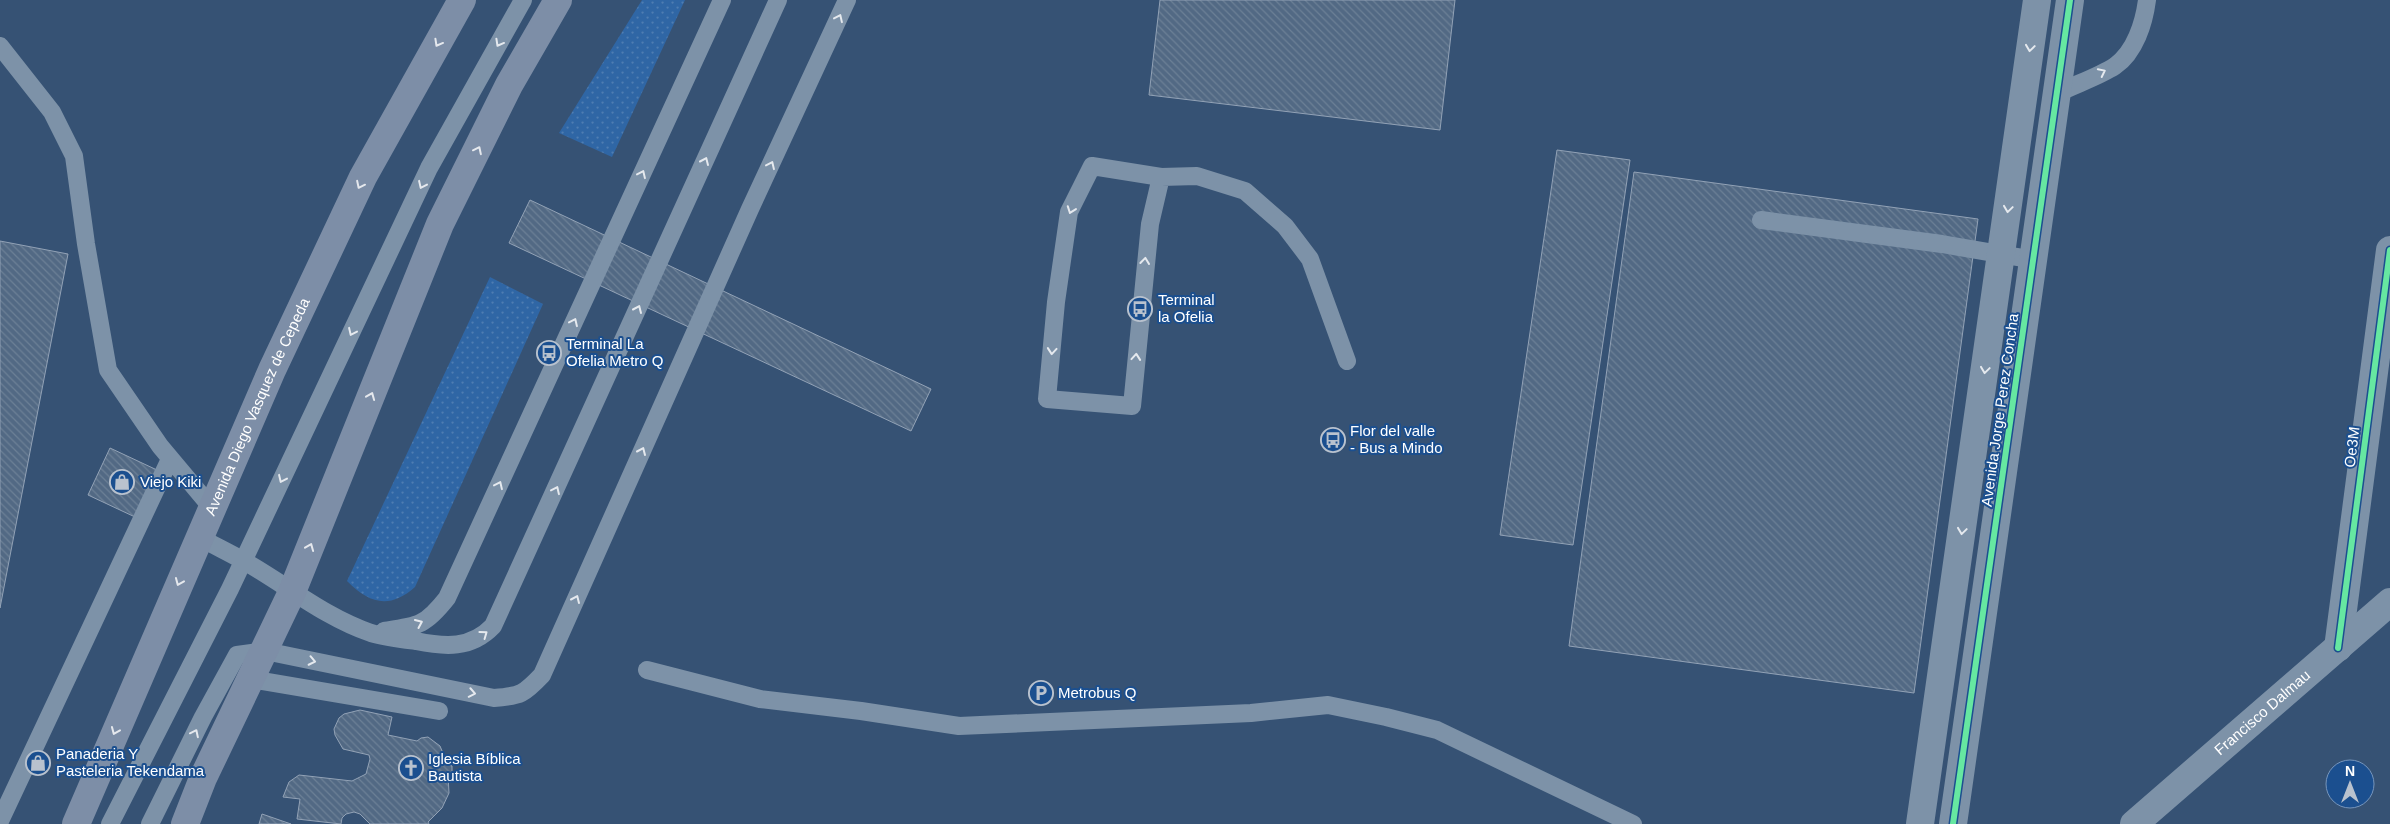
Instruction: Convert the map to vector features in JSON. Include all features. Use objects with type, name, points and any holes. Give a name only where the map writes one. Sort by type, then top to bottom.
[{"type":"main road","name":"Avenida Diego Vasquez de Cepeda","points":[[76,820],[272,370],[363,178],[462,0]]},
{"type":"main road","points":[[185,824],[203,778],[292,592],[440,224],[509,85],[558,0]]},
{"type":"street","name":"Avenida Jorge Perez Concha","points":[[1920,824],[2037,0]]},
{"type":"street","name":"Avenida Jorge Perez Concha","points":[[1953,824],[2070,0]]},
{"type":"street","name":"Oe3M","points":[[2338,648],[2390,250]]},
{"type":"street","name":"Francisco Dalmau","points":[[2134,824],[2390,602]]},
{"type":"lane","points":[[110,824],[243,561],[430,168],[523,0]]},
{"type":"lane","points":[[372,633],[412,626],[432,617],[447,598],[722,0]]},
{"type":"lane","points":[[199,538],[243,561],[330,613],[372,633],[439,646],[456,646],[483,636],[493,626],[778,0]]},
{"type":"lane","points":[[150,824],[203,717],[237,655],[265,651],[494,698],[516,697],[525,693],[542,676],[750,209],[847,0]]},
{"type":"lane","points":[[2058,93],[2116,65],[2134,43],[2144,18],[2147,0]]},
{"type":"lane","points":[[0,46],[52,112],[74,156],[86,244],[108,370],[170,459],[212,508]]},
{"type":"lane","points":[[1161,178],[1150,224],[1132,406],[1047,399],[1056,302],[1069,212],[1092,166],[1161,178],[1197,176],[1245,191],[1285,226],[1310,259],[1347,361]]},
{"type":"lane","points":[[1761,220],[1942,244],[2034,260]]},
{"type":"lane","points":[[0,821],[170,459]]},
{"type":"lane","points":[[647,670],[760,700],[861,711],[959,726],[1251,713],[1328,705],[1437,730],[1633,824]]},
{"type":"lane","points":[[250,679],[439,711]]},
{"type":"shaded area","points":[[642,0],[685,0],[612,157],[559,133]]},
{"type":"shaded area","points":[[490,277],[543,304],[415,587],[396,599],[379,601],[371,599],[355,589],[347,581]]},
{"type":"building","points":[[1160,0],[1455,0],[1440,130],[1149,95]]},
{"type":"building","points":[[1557,150],[1630,160],[1573,545],[1500,535]]},
{"type":"building","points":[[1634,172],[1978,219],[1914,693],[1569,646]]},
{"type":"building","points":[[530,200],[931,389],[911,431],[509,243]]},
{"type":"building","points":[[0,241],[68,254],[0,608]]},
{"type":"building","name":"Viejo Kiki","points":[[110,448],[157,470],[135,517],[88,495]]},
{"type":"building","name":"Iglesia Bíblica Bautista","points":[[360,710],[392,717],[388,735],[417,741],[428,737],[440,746],[447,763],[452,766],[452,772],[448,775],[449,793],[442,808],[428,822],[429,824],[370,824],[360,814],[354,812],[346,814],[342,818],[341,824],[297,819],[300,799],[283,797],[289,782],[299,775],[352,781],[366,774],[370,759],[369,755],[343,749],[335,735],[334,729],[339,718],[344,714]]},
{"type":"building","points":[[262,814],[291,824],[259,824]]},
{"type":"cycle path","points":[[1953,824],[2070,0]]},
{"type":"cycle path","points":[[2338,648],[2390,250]]},
{"type":"place","name":"Terminal la Ofelia","points":[[1140,309]]},
{"type":"place","name":"Terminal La Ofelia Metro Q","points":[[549,353]]},
{"type":"place","name":"Flor del valle - Bus a Mindo","points":[[1333,440]]},
{"type":"place","name":"Viejo Kiki","points":[[122,482]]},
{"type":"place","name":"Metrobus Q","points":[[1041,693]]},
{"type":"place","name":"Panaderia Y Pasteleria Tekendama","points":[[38,763]]},
{"type":"place","name":"Iglesia Bíblica Bautista","points":[[411,768]]}]
